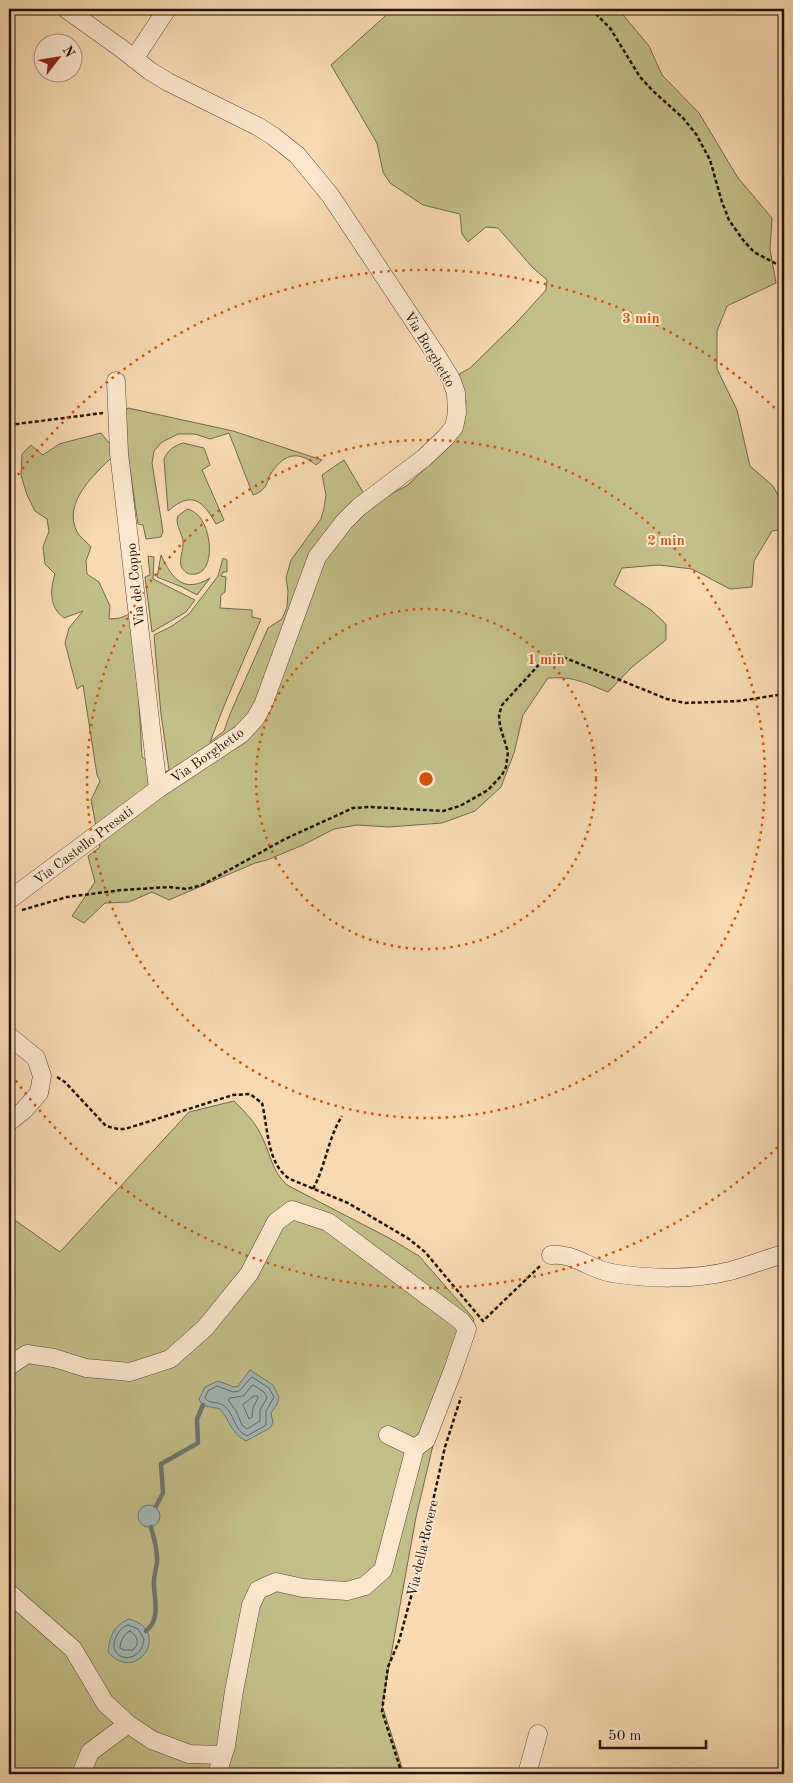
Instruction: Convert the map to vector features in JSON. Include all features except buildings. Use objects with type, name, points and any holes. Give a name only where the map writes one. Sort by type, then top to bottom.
[{"type":"street","name":"Via Borghetto","points":[[66,9],[168,82],[257,126],[297,155],[330,195],[430,345],[451,379],[457,403],[454,427],[445,438],[424,458],[359,507],[344,522],[317,557],[263,705],[255,719],[241,734],[158,789]]},
{"type":"street","points":[[134,59],[167,9]]},
{"type":"street","name":"Via del Coppo","points":[[116,381],[119,453],[158,789]]},
{"type":"street","name":"Via Castello Presati","points":[[12,906],[158,789]]},
{"type":"street","points":[[9,1036],[36,1058],[42,1076],[39,1093],[23,1111],[9,1122]]},
{"type":"street","points":[[9,1366],[27,1354],[54,1358],[86,1368],[130,1372],[170,1359],[205,1328],[248,1274],[276,1222],[292,1210],[328,1222],[462,1321],[467,1328],[426,1440],[415,1448],[383,1570],[365,1586],[347,1591],[304,1588],[276,1582],[258,1590],[252,1605],[234,1691],[226,1746],[216,1774]]},
{"type":"street","points":[[551,1255],[560,1254],[607,1272],[634,1277],[683,1277],[728,1271],[784,1254]]},
{"type":"street","points":[[388,1435],[415,1448]]},
{"type":"street","points":[[9,1593],[73,1649],[105,1703],[128,1724],[152,1740],[189,1754],[223,1755]]},
{"type":"street","points":[[81,1774],[90,1752],[128,1724]]},
{"type":"street","points":[[527,1774],[538,1734]]},
{"type":"path","points":[[591,9],[610,28],[640,77],[684,118],[696,134],[710,160],[729,220],[743,240],[754,252],[784,268]]},
{"type":"path","points":[[9,425],[117,411]]},
{"type":"path","points":[[12,906],[122,890],[170,887],[193,888],[220,876],[285,839],[353,808],[370,807],[442,811],[460,806],[481,795],[502,775],[508,764],[508,752],[499,720],[502,706],[546,657],[550,655],[563,657],[667,699],[685,703],[739,701],[784,694]]},
{"type":"path","points":[[42,1076],[54,1076],[65,1082],[106,1126],[118,1129],[125,1129],[233,1095],[250,1094],[262,1103],[270,1150],[282,1174],[348,1203],[409,1239],[425,1252],[483,1321]]},
{"type":"path","points":[[313,1189],[321,1174],[334,1128],[342,1116]]},
{"type":"path","points":[[482,1327],[483,1321],[551,1255]]},
{"type":"path","name":"Via della Rovere","points":[[402,1774],[382,1710],[388,1667],[399,1641],[414,1586],[445,1448],[462,1394]]},
{"type":"shaded area","points":[[393,9],[618,9],[649,46],[662,75],[699,113],[738,178],[772,218],[770,249],[776,283],[727,306],[717,331],[717,369],[737,410],[750,466],[773,486],[784,506],[784,529],[772,531],[754,561],[752,587],[730,589],[692,569],[659,565],[622,568],[614,585],[651,610],[666,624],[666,640],[632,667],[608,692],[572,679],[548,678],[523,715],[514,753],[501,787],[475,811],[442,823],[389,827],[357,825],[334,829],[303,845],[255,863],[169,900],[152,892],[129,902],[105,903],[84,923],[72,916],[95,882],[88,856],[100,847],[91,800],[100,781],[97,775],[83,685],[77,689],[65,643],[69,628],[83,611],[64,618],[59,614],[53,603],[52,586],[55,574],[45,564],[43,547],[49,531],[47,519],[35,511],[27,495],[21,475],[22,454],[31,445],[43,455],[59,444],[101,433],[113,448],[114,455],[90,480],[77,499],[74,521],[77,532],[91,547],[86,561],[87,574],[99,582],[110,606],[109,619],[120,618],[134,612],[142,757],[164,773],[169,770],[161,714],[154,635],[172,626],[189,614],[218,576],[223,558],[227,560],[227,572],[223,572],[221,576],[226,577],[225,592],[221,595],[220,608],[252,610],[252,617],[261,619],[210,742],[224,731],[268,628],[282,619],[287,607],[288,591],[286,578],[291,560],[321,519],[326,495],[322,475],[344,460],[364,494],[379,501],[408,485],[449,446],[464,424],[466,401],[456,376],[470,368],[515,324],[546,290],[547,280],[533,268],[498,228],[486,227],[468,242],[462,234],[460,214],[423,205],[390,183],[383,172],[377,143],[331,65]]},
{"type":"shaded area","points":[[128,408],[233,431],[322,460],[316,465],[302,457],[290,456],[275,468],[264,488],[253,495],[229,433],[210,439],[195,434],[178,434],[162,442],[154,451],[152,463],[163,531],[161,537],[146,539],[143,525],[138,524],[122,415]]},
{"type":"shaded area","points":[[183,443],[204,448],[210,465],[202,470],[224,520],[216,524],[206,509],[196,501],[184,501],[168,511],[164,459],[167,453]]},
{"type":"shaded area","points":[[187,509],[196,513],[203,521],[207,532],[209,556],[206,566],[200,573],[188,573],[181,565],[183,541],[177,519]]},
{"type":"shaded area","points":[[161,555],[174,577],[180,582],[193,585],[210,578],[197,595],[157,577]]},
{"type":"shaded area","points":[[148,556],[154,557],[153,579],[195,600],[186,612],[152,632],[145,577],[150,575]]},
{"type":"shaded area","points":[[234,1101],[258,1128],[275,1169],[287,1185],[389,1238],[419,1256],[474,1319],[434,1441],[416,1517],[382,1705],[404,1774],[9,1774],[9,1216],[60,1252],[189,1112]]},
{"type":"water","points":[[250,1370],[273,1385],[279,1397],[271,1413],[273,1423],[270,1428],[246,1441],[234,1431],[220,1409],[205,1406],[199,1399],[205,1387],[218,1381],[234,1387],[238,1386]]},
{"type":"water","points":[[145,1505],[153,1505],[160,1512],[160,1520],[153,1527],[145,1527],[138,1520],[138,1512]]},
{"type":"water","points":[[129,1619],[142,1625],[148,1634],[149,1643],[146,1652],[139,1659],[129,1662],[119,1661],[108,1652],[110,1641],[116,1628]]},
{"type":"waterway","points":[[156,1506],[163,1493],[161,1464],[198,1443],[197,1419],[203,1405]]},
{"type":"waterway","points":[[146,1631],[153,1622],[156,1610],[154,1577],[157,1554],[151,1527]]},
{"type":"waterway","points":[[430,1770],[455,1774]]}]
